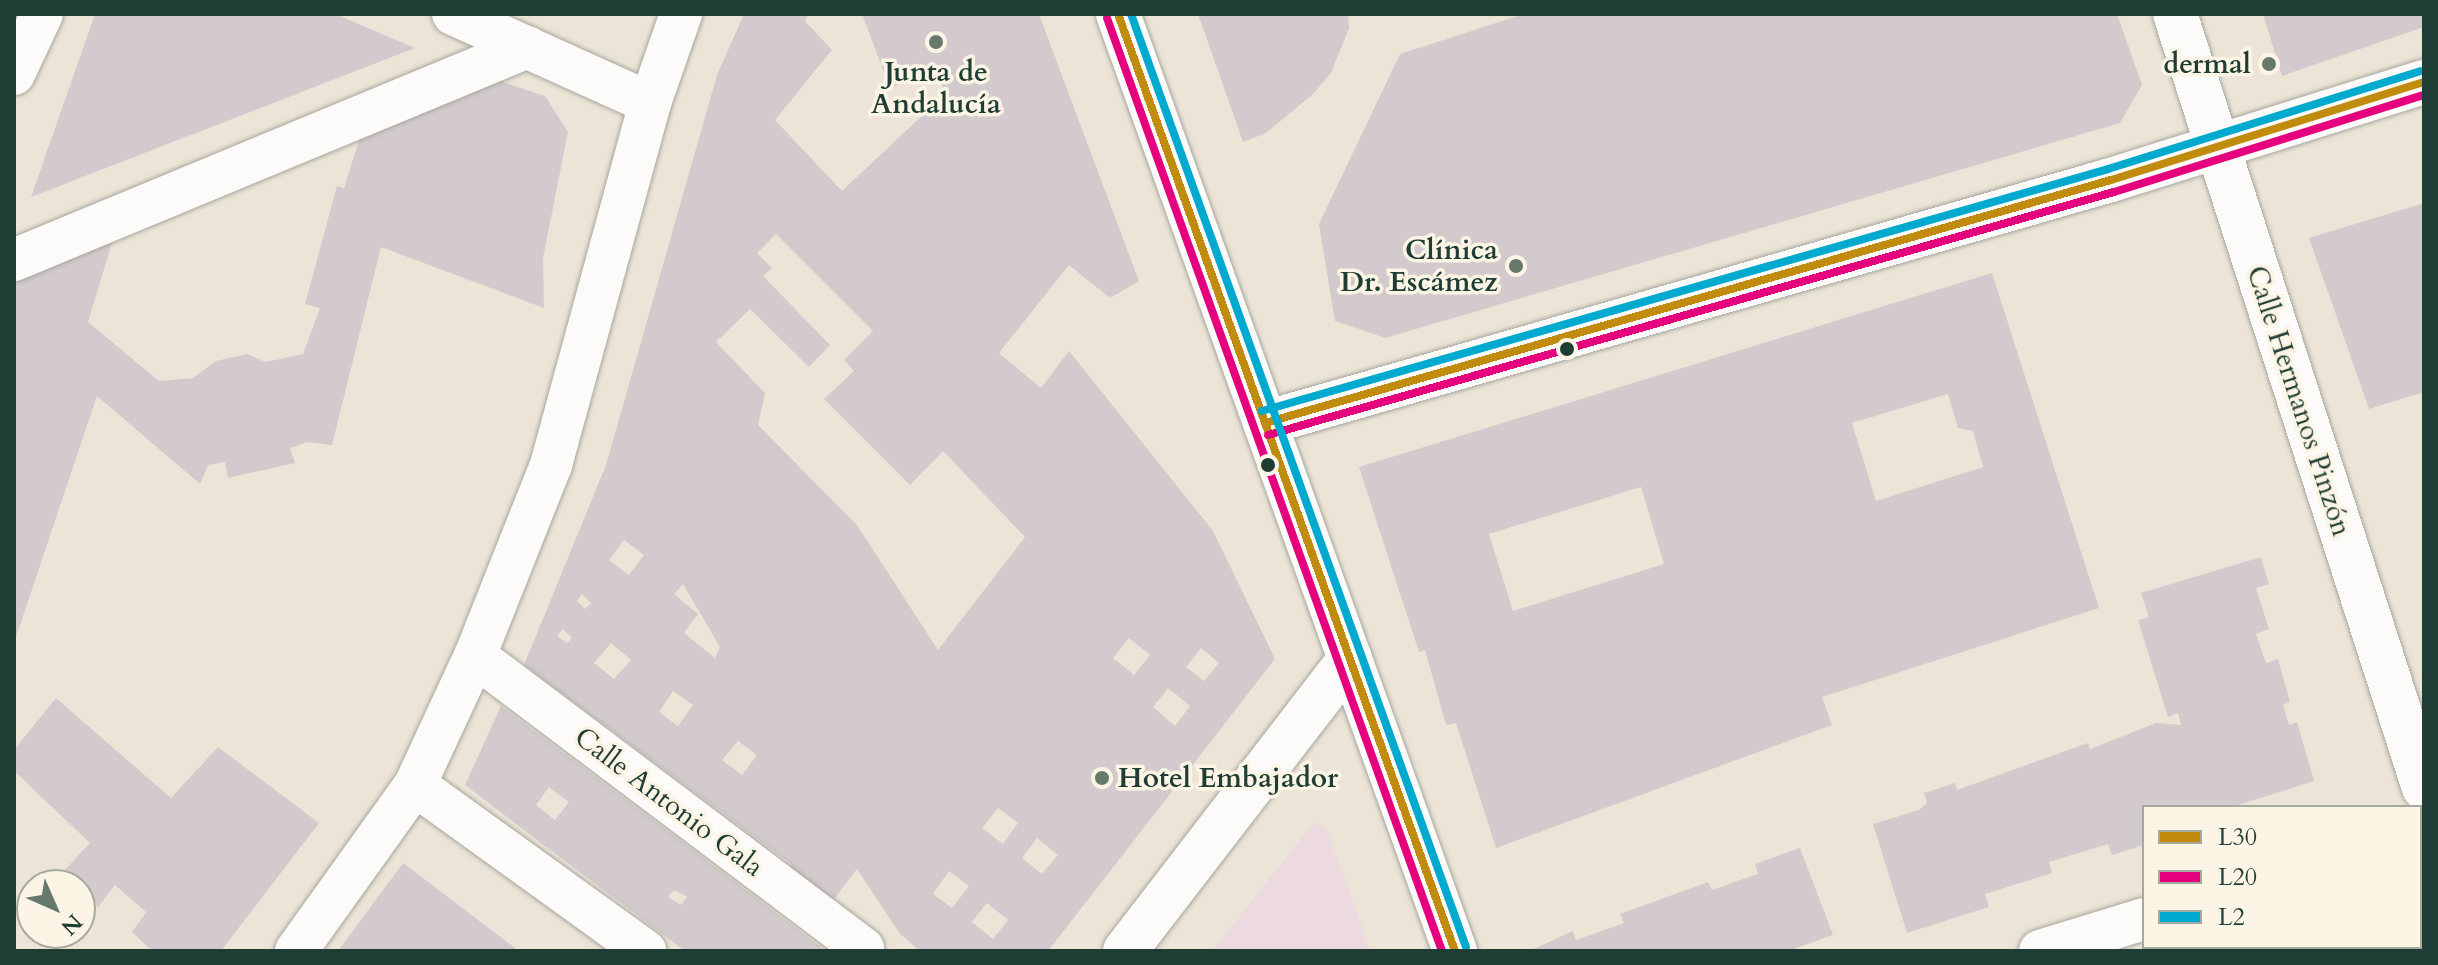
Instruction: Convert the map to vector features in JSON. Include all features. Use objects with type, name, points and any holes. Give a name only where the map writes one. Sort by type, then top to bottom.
[{"type":"street","points":[[14,74],[42,14]]},
{"type":"street","points":[[453,14],[650,103]]},
{"type":"street","points":[[296,951],[415,785],[475,656],[551,465],[650,103],[681,14]]},
{"type":"street","points":[[1118,14],[1455,951]]},
{"type":"street","name":"Calle Hermanos Pinzón","points":[[2175,14],[2424,788]]},
{"type":"street","points":[[14,260],[528,47]]},
{"type":"street","points":[[1265,423],[2217,148],[2424,82]]},
{"type":"street","name":"Calle Antonio Gala","points":[[475,656],[863,948]]},
{"type":"street","points":[[1125,951],[1350,659]]},
{"type":"street","points":[[415,785],[645,951]]},
{"type":"street","points":[[2040,951],[2142,920]]},
{"type":"shaded area","points":[[1314,822],[1327,829],[1371,951],[1212,951]]},
{"type":"building","points":[[95,14],[335,14],[415,48],[31,197]]},
{"type":"building","points":[[744,14],[809,14],[805,21],[832,50],[775,120],[842,191],[945,94],[936,70],[890,88],[862,14],[1039,14],[1139,281],[1110,298],[1069,265],[999,353],[1041,388],[1069,351],[1213,531],[1275,659],[1048,951],[920,951],[900,934],[857,869],[830,904],[786,870],[791,864],[524,665],[606,465],[717,75]],"holes":[[[776,234],[873,331],[844,360],[854,371],[824,399],[910,485],[943,451],[1025,537],[938,650],[857,525],[758,425],[765,393],[716,342],[750,309],[809,367],[830,345],[763,276],[772,268],[757,253]],[[624,540],[644,555],[629,575],[609,560]],[[683,584],[720,647],[715,658],[684,633],[698,614],[674,594]],[[582,594],[591,603],[585,609],[577,601]],[[563,629],[572,638],[567,643],[557,636]],[[1129,638],[1150,655],[1134,675],[1113,658]],[[611,643],[631,660],[614,679],[594,663]],[[1201,648],[1219,663],[1204,681],[1186,667]],[[1168,688],[1190,706],[1175,726],[1153,707]],[[673,691],[693,705],[678,726],[659,712]],[[738,741],[757,755],[742,775],[722,760]],[[998,808],[1018,823],[1003,844],[982,828]],[[1037,838],[1058,855],[1042,874],[1022,858]],[[949,871],[969,886],[952,908],[933,894]],[[987,903],[1008,920],[993,939],[972,922]]]},
{"type":"building","points":[[1198,14],[1348,14],[1349,28],[1331,73],[1313,94],[1266,133],[1243,142]]},
{"type":"building","points":[[1524,14],[2117,14],[2142,85],[2120,123],[1385,338],[1335,321],[1319,224],[1400,54]]},
{"type":"building","points":[[2263,14],[2424,14],[2424,27],[2282,76]]},
{"type":"building","points":[[497,80],[545,96],[568,132],[543,258],[544,308],[381,247],[332,445],[308,442],[290,448],[295,463],[228,478],[225,462],[208,465],[200,484],[97,396],[14,643],[14,282],[115,233],[88,322],[159,381],[193,378],[216,361],[247,354],[266,362],[303,354],[320,308],[305,304],[337,186],[344,188],[362,131]]},
{"type":"building","points":[[2424,203],[2424,392],[2369,409],[2309,238]]},
{"type":"building","points":[[1992,273],[2099,608],[1822,697],[1832,725],[1496,848],[1456,723],[1446,725],[1425,650],[1419,652],[1359,467]],"holes":[[[1948,394],[1958,428],[1973,431],[1983,467],[1876,501],[1852,423]],[[1641,487],[1664,564],[1513,611],[1489,534]]]},
{"type":"building","points":[[2261,557],[2269,584],[2256,588],[2269,629],[2256,634],[2266,663],[2278,659],[2290,702],[2283,705],[2289,725],[2297,722],[2314,781],[2238,805],[2142,805],[2142,846],[2112,855],[2108,844],[2049,862],[2052,873],[1985,894],[1989,907],[1907,933],[1873,824],[1919,810],[1927,803],[1924,793],[1955,783],[1957,790],[2088,743],[2090,749],[2156,723],[2181,725],[2178,713],[2168,717],[2138,620],[2149,617],[2141,593]]},
{"type":"building","points":[[56,698],[171,798],[218,747],[319,823],[221,951],[152,951],[132,932],[146,912],[115,885],[98,907],[96,869],[66,869],[90,843],[14,771],[14,750]]},
{"type":"building","points":[[501,706],[826,951],[685,951],[465,785]],"holes":[[[549,787],[569,802],[555,820],[536,805]],[[674,890],[687,897],[681,905],[668,897]]]},
{"type":"building","points":[[1800,848],[1833,935],[1788,951],[1529,951],[1573,931],[1576,940],[1624,923],[1620,914],[1708,882],[1712,890],[1758,874],[1755,864]]},
{"type":"building","points":[[403,863],[469,913],[519,951],[338,951]]},
{"type":"transit line","name":"L30","points":[[1118,14],[1455,951]]},
{"type":"transit line","name":"L2","points":[[1131,14],[1466,947]]},
{"type":"transit line","name":"L20","points":[[1107,18],[1442,951]]},
{"type":"transit line","name":"L2","points":[[1262,411],[2108,169],[2420,71]]},
{"type":"transit line","name":"L30","points":[[1265,423],[2111,180],[2424,82]]},
{"type":"transit line","name":"L20","points":[[1268,435],[2114,192],[2424,95]]},
{"type":"place","name":"Junta de Andalucía","points":[[936,42]]},
{"type":"place","name":"dermal","points":[[2269,64]]},
{"type":"place","name":"Clínica Dr. Escámez","points":[[1516,266]]},
{"type":"place","name":"Hotel Embajador","points":[[1102,778]]}]
